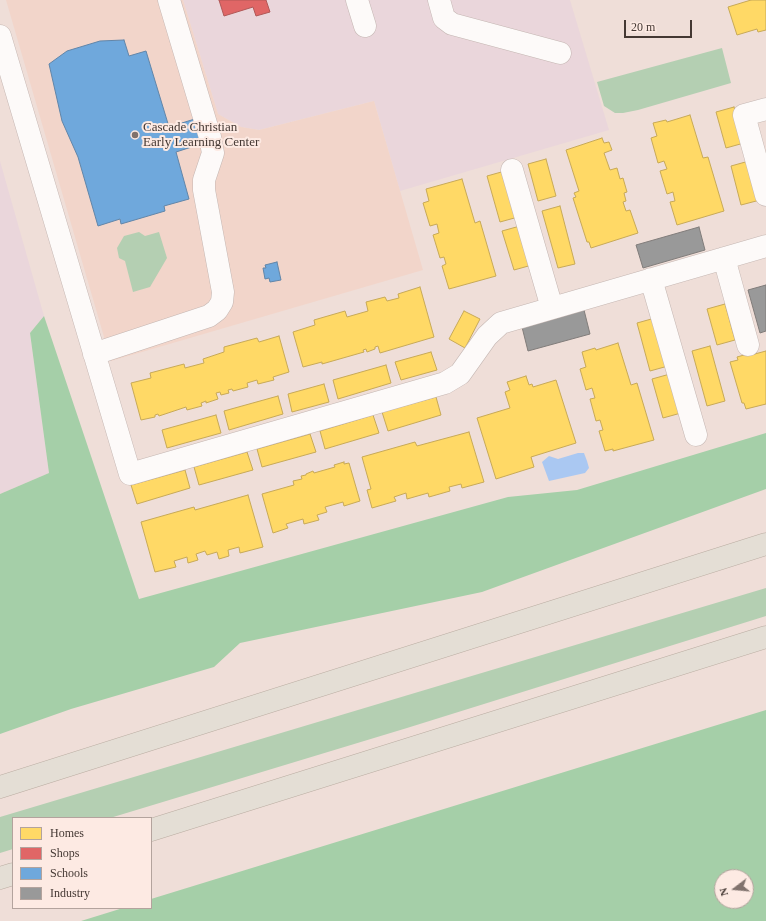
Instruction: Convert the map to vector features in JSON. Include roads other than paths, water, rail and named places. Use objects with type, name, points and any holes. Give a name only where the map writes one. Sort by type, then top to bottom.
[{"type":"highway","points":[[0,787],[766,544]]},
{"type":"highway","points":[[152,830],[766,637]]},
{"type":"highway","points":[[0,878],[12,874]]},
{"type":"lane","points":[[94,354],[209,316],[217,310],[222,302],[223,292],[204,190],[204,180],[213,153],[210,137],[169,0]]},
{"type":"lane","points":[[357,0],[365,26]]},
{"type":"lane","points":[[439,0],[444,18],[452,24],[560,53]]},
{"type":"lane","points":[[0,36],[130,474],[445,383],[460,374],[487,336],[501,323],[766,246]]},
{"type":"lane","points":[[766,109],[744,115],[766,195]]},
{"type":"lane","points":[[512,170],[552,308]]},
{"type":"lane","points":[[724,258],[748,345]]},
{"type":"lane","points":[[651,279],[696,435]]},
{"type":"water","points":[[578,453],[584,453],[587,461],[589,468],[585,473],[549,481],[542,462],[549,456],[558,459]]},
{"type":"place","name":"Cascade Christian Early Learning Center","points":[[135,135]]}]
